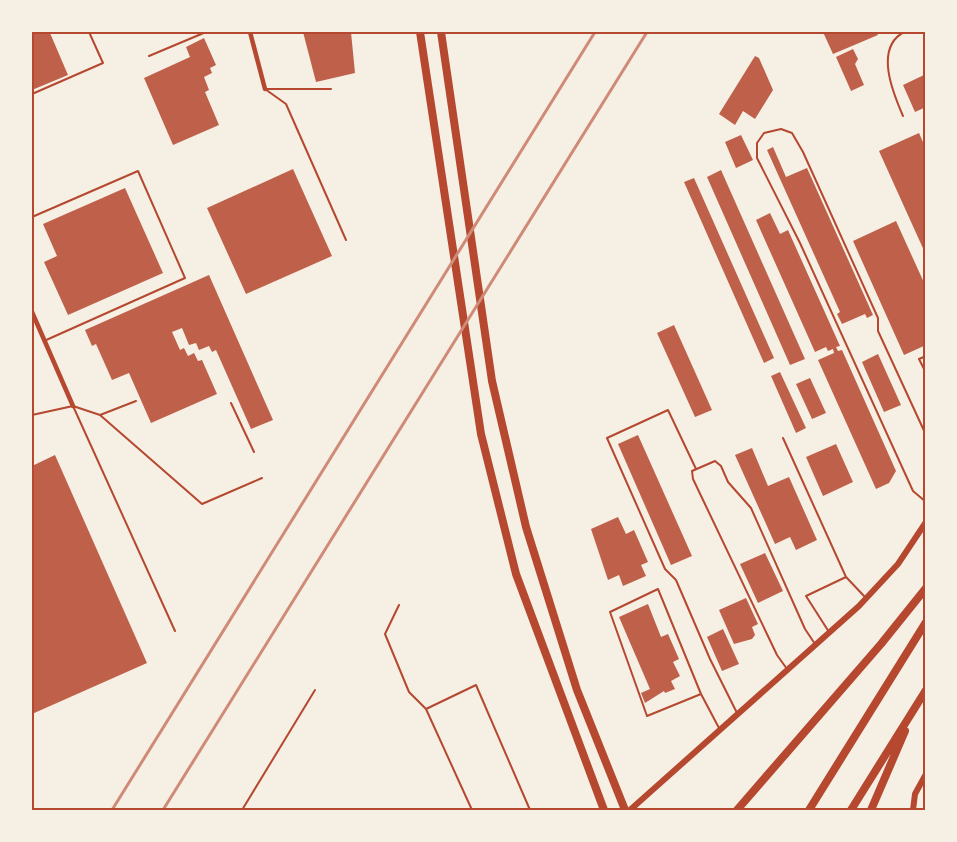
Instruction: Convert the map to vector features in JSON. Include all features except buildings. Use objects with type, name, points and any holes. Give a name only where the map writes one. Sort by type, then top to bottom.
[{"type":"highway","points":[[737,810],[881,644],[926,588]]},
{"type":"highway","points":[[808,810],[926,621]]},
{"type":"highway","points":[[851,810],[926,690]]},
{"type":"highway","points":[[871,810],[917,704]]},
{"type":"main road","points":[[420,32],[475,397],[516,574],[602,806]]},
{"type":"main road","points":[[441,32],[492,381],[526,527],[547,599],[625,810]]},
{"type":"street","points":[[250,32],[265,89]]},
{"type":"street","points":[[32,312],[33,320],[73,406]]},
{"type":"street","points":[[630,810],[866,598],[898,564],[926,522]]},
{"type":"street","points":[[913,810],[915,794],[926,774]]},
{"type":"lane","points":[[32,94],[104,63],[89,32]]},
{"type":"lane","points":[[149,56],[206,32]]},
{"type":"lane","points":[[903,116],[890,86],[889,60],[891,45],[904,32]]},
{"type":"lane","points":[[265,89],[331,89]]},
{"type":"lane","points":[[265,89],[286,104],[346,240]]},
{"type":"lane","points":[[926,435],[878,331],[878,318],[807,160],[792,133],[781,129],[764,133],[757,143],[757,158],[800,243],[913,491],[926,502]]},
{"type":"lane","points":[[32,217],[138,171],[185,278],[44,340]]},
{"type":"lane","points":[[926,356],[919,359],[926,373]]},
{"type":"lane","points":[[100,415],[136,400]]},
{"type":"lane","points":[[231,403],[254,452]]},
{"type":"lane","points":[[73,406],[175,631]]},
{"type":"lane","points":[[32,415],[40,411],[73,406],[100,415],[202,504],[262,478]]},
{"type":"lane","points":[[697,469],[669,410],[607,438],[665,569],[676,580],[710,659],[737,713]]},
{"type":"lane","points":[[783,438],[846,577],[866,598]]},
{"type":"lane","points":[[787,669],[777,655],[693,479],[692,471],[715,461],[728,482],[751,508],[805,629],[815,644]]},
{"type":"lane","points":[[829,632],[806,596],[846,577]]},
{"type":"lane","points":[[701,694],[646,716],[610,612],[658,589],[701,694],[719,728]]},
{"type":"lane","points":[[399,605],[385,634],[409,692],[426,709],[472,810]]},
{"type":"lane","points":[[426,709],[476,685],[530,810]]},
{"type":"lane","points":[[242,810],[315,690]]},
{"type":"railway","points":[[112,810],[595,32]]},
{"type":"railway","points":[[163,810],[647,32]]}]
